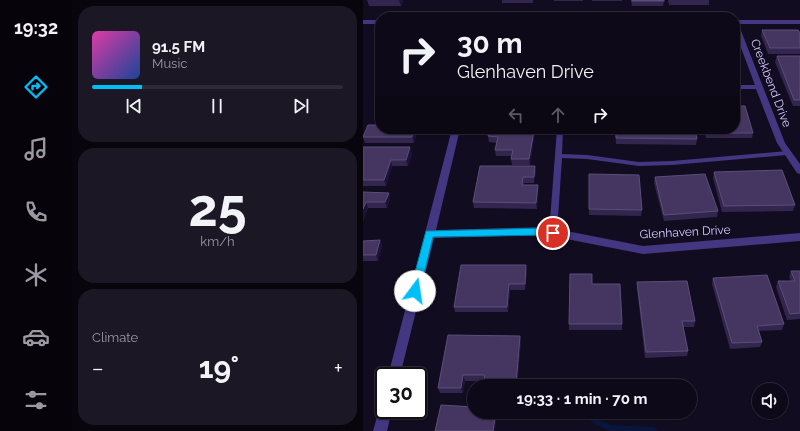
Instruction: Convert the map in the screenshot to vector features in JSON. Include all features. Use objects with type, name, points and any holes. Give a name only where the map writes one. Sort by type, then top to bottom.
[{"type":"street","points":[[363,22],[375,22]]},
{"type":"street","points":[[740,22],[800,22]]},
{"type":"street","name":"Creekbend Drive","points":[[740,35],[781,143],[800,171]]},
{"type":"street","points":[[740,87],[760,86]]},
{"type":"street","points":[[396,367],[454,134]]},
{"type":"street","name":"Glenhaven Drive","points":[[430,234],[546,231],[643,250],[800,237]]},
{"type":"street","points":[[380,431],[383,419]]},
{"type":"lane","points":[[553,233],[560,134]]},
{"type":"lane","points":[[558,156],[587,157],[639,164],[672,163],[787,152]]},
{"type":"building","points":[[664,0],[664,1],[632,1]]},
{"type":"building","points":[[762,30],[798,30],[800,33],[800,48],[770,48]]},
{"type":"building","points":[[777,56],[800,56],[800,100],[794,100]]},
{"type":"building","points":[[740,106],[745,106],[753,133],[740,133]]},
{"type":"building","points":[[368,125],[375,125],[375,134],[413,134],[412,137],[363,137]]},
{"type":"building","points":[[489,134],[533,134],[529,159],[511,159],[513,150],[495,150],[498,137],[488,136]]},
{"type":"building","points":[[616,134],[696,134],[697,139],[616,138]]},
{"type":"building","points":[[363,147],[410,147],[406,160],[391,160],[384,180],[363,180]]},
{"type":"building","points":[[480,166],[535,166],[534,177],[523,177],[522,185],[538,185],[536,203],[473,202]]},
{"type":"building","points":[[782,170],[795,205],[724,206],[714,172]]},
{"type":"building","points":[[589,174],[639,175],[642,210],[589,209]]},
{"type":"building","points":[[705,174],[718,211],[664,215],[655,177]]},
{"type":"building","points":[[363,192],[389,193],[385,202],[366,202],[363,209]]},
{"type":"building","points":[[380,240],[376,255],[363,255],[363,241]]},
{"type":"building","points":[[461,265],[526,265],[525,284],[509,284],[507,307],[454,307]]},
{"type":"building","points":[[791,271],[800,271],[800,313],[790,314],[778,281],[795,281]]},
{"type":"building","points":[[570,274],[592,274],[592,284],[620,284],[622,324],[569,324]]},
{"type":"building","points":[[767,275],[784,324],[757,326],[762,342],[732,343],[713,278]]},
{"type":"building","points":[[687,281],[695,321],[682,321],[688,351],[646,352],[637,282]]},
{"type":"building","points":[[448,335],[520,336],[516,379],[484,379],[485,375],[463,375],[461,388],[438,388]]},
{"type":"building","points":[[441,405],[467,407],[467,419],[495,419],[493,431],[435,431]]},
{"type":"waterway","points":[[594,419],[611,428],[653,431]]},
{"type":"route","points":[[415,291],[430,234],[546,231],[553,233]]}]
